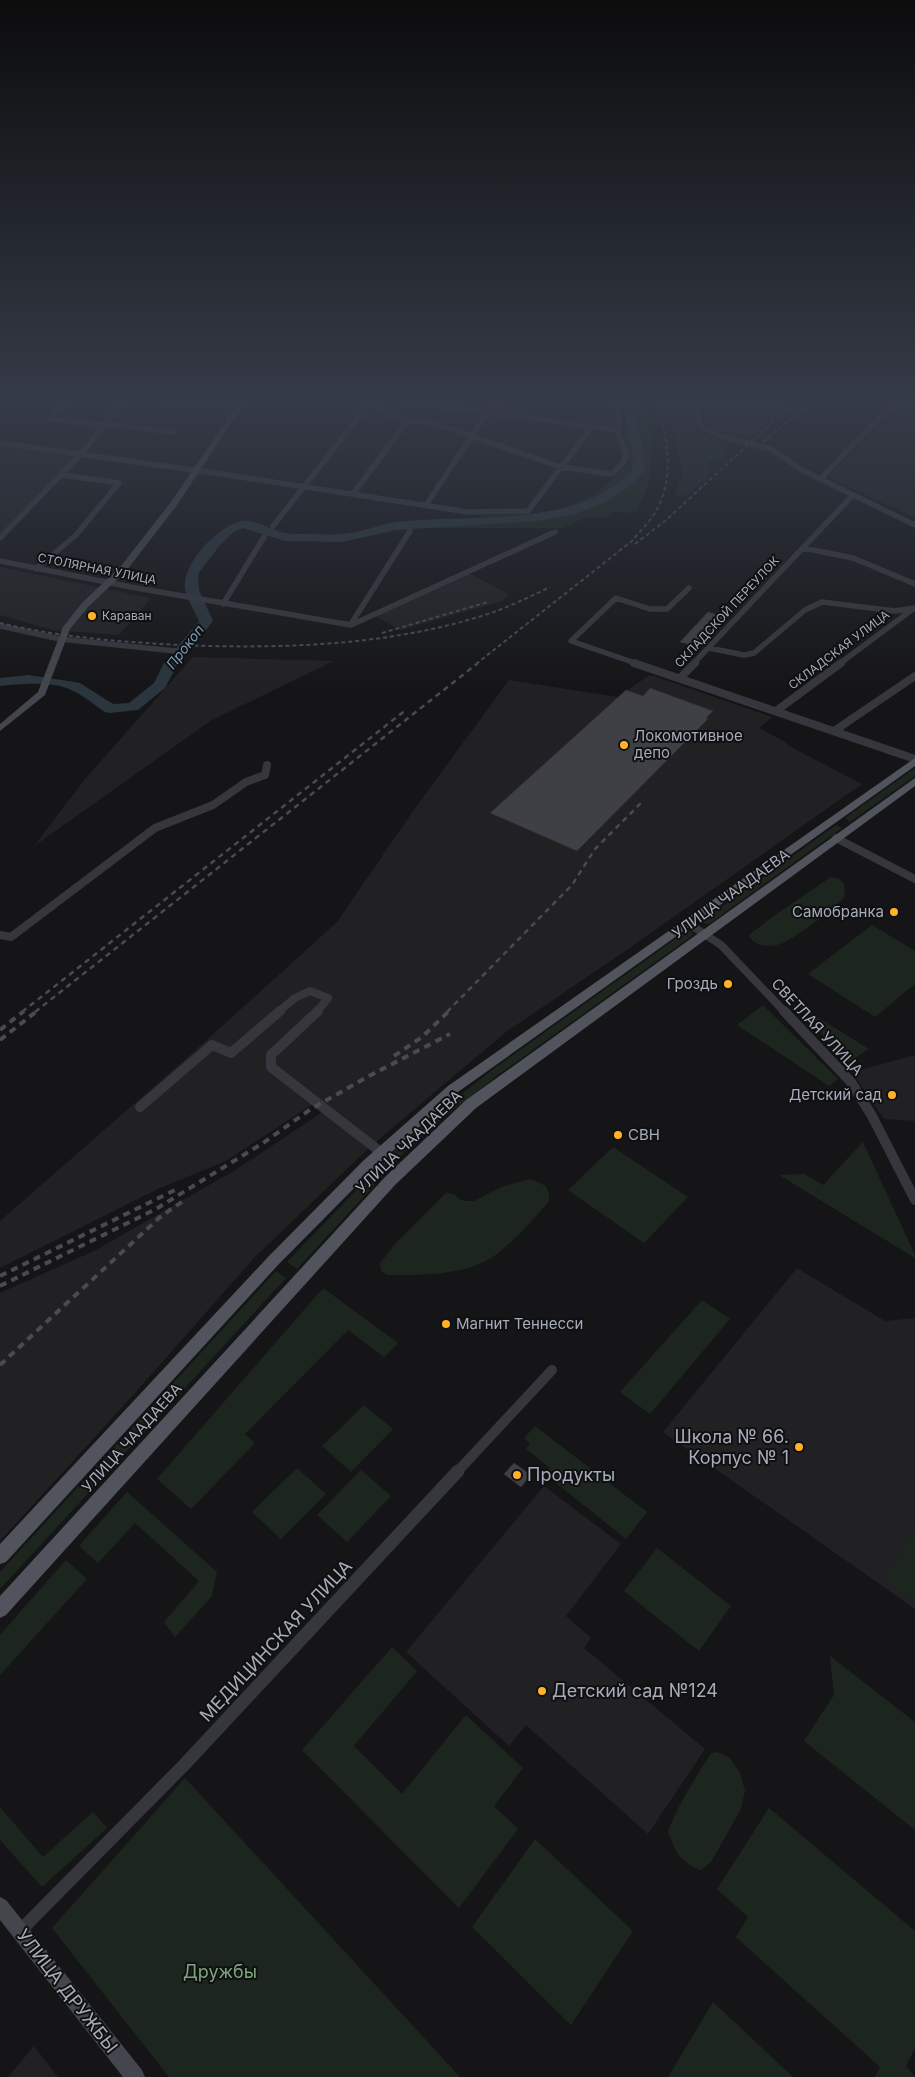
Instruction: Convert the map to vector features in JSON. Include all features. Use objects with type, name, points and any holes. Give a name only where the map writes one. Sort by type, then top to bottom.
[{"type":"main road","points":[[0,728],[42,693],[60,639],[66,629],[85,605],[111,582],[179,496]]},
{"type":"main road","name":"УЛИЦА ЧААДАЕВА","points":[[0,1556],[273,1261],[382,1153],[453,1089],[915,760]]},
{"type":"main road","name":"УЛИЦА ЧААДАЕВА","points":[[0,1609],[390,1180],[471,1104],[915,781]]},
{"type":"main road","name":"УЛИЦА ДРУЖБЫ","points":[[0,1906],[135,2077]]},
{"type":"street","points":[[0,538],[41,496]]},
{"type":"street","points":[[36,569],[76,535],[108,496]]},
{"type":"street","points":[[273,526],[297,496]]},
{"type":"street","points":[[366,496],[468,512],[528,511],[539,496]]},
{"type":"street","points":[[426,505],[432,496]]},
{"type":"street","name":"СКЛАДСКОЙ ПЕРЕУЛОК","points":[[680,678],[851,496]]},
{"type":"street","points":[[854,496],[915,525]]},
{"type":"street","points":[[350,625],[410,531]]},
{"type":"street","points":[[264,537],[223,604],[350,625],[555,532]]},
{"type":"street","points":[[802,548],[853,558],[915,584]]},
{"type":"street","name":"СТОЛЯРНАЯ УЛИЦА","points":[[0,561],[111,582],[147,591],[223,604]]},
{"type":"street","points":[[690,588],[667,609],[650,609],[616,598],[571,641],[915,760]]},
{"type":"street","points":[[709,648],[744,655],[754,653],[804,610],[822,602],[895,611],[914,608]]},
{"type":"street","name":"СКЛАДСКАЯ УЛИЦА","points":[[776,711],[914,608]]},
{"type":"street","points":[[0,626],[60,639],[185,652]]},
{"type":"street","points":[[0,636],[10,629]]},
{"type":"street","points":[[834,731],[915,676]]},
{"type":"street","points":[[0,935],[11,937],[155,828],[213,805],[246,782],[265,775],[267,765]]},
{"type":"street","points":[[836,838],[915,879]]},
{"type":"street","name":"СВЕТЛАЯ УЛИЦА","points":[[686,922],[721,945],[851,1082],[872,1116],[915,1200]]},
{"type":"street","points":[[140,1107],[212,1044],[231,1053],[294,998],[310,990],[328,998],[314,1016],[271,1055],[271,1068],[382,1153]]},
{"type":"street","name":"МЕДИЦИНСКАЯ УЛИЦА","points":[[20,1931],[184,1765],[552,1370]]},
{"type":"shaded area","points":[[0,496],[37,496],[0,535]]},
{"type":"shaded area","points":[[868,496],[915,496],[915,518]]},
{"type":"shaded area","points":[[0,567],[151,598],[119,635],[52,630],[0,615]]},
{"type":"shaded area","points":[[469,573],[509,594],[502,601],[401,630],[375,616]]},
{"type":"shaded area","points":[[193,657],[334,661],[212,720],[34,846],[85,779]]},
{"type":"shaded area","points":[[648,676],[654,676],[772,717],[759,728],[862,784],[631,947],[506,1032],[371,1146],[255,1257],[135,1393],[0,1541],[0,1293],[96,1250],[237,1169],[324,1111],[316,1102],[226,1161],[158,1189],[0,1268],[0,1221],[189,1056],[337,922],[413,811],[509,680],[618,697]]},
{"type":"shaded area","name":"Детский сад","points":[[915,1055],[915,1121],[884,1119],[852,1072]]},
{"type":"shaded area","name":"Школа № 66. Корпус № 1","points":[[797,1268],[885,1321],[915,1318],[915,1609],[663,1432]]},
{"type":"shaded area","name":"Детский сад №124","points":[[544,1486],[621,1544],[566,1616],[591,1638],[584,1648],[705,1749],[648,1834],[526,1725],[509,1746],[406,1652]]},
{"type":"shaded area","points":[[34,2046],[58,2077],[8,2077]]},
{"type":"green space","points":[[590,496],[643,496],[637,511],[626,513],[615,511],[604,518],[584,518],[563,528],[424,528],[426,521],[481,517],[482,515],[545,512],[579,502]]},
{"type":"green space","points":[[915,768],[915,776],[850,822],[845,818]]},
{"type":"green space","points":[[836,825],[842,828],[709,924],[704,923],[703,920]]},
{"type":"green space","points":[[831,877],[840,879],[844,884],[845,896],[825,915],[779,945],[763,945],[751,939],[749,935]]},
{"type":"green space","points":[[872,925],[915,951],[915,984],[875,1017],[808,974]]},
{"type":"green space","points":[[688,930],[693,935],[498,1075],[434,1125],[403,1154],[297,1269],[287,1262],[396,1149],[428,1121],[492,1070]]},
{"type":"green space","points":[[795,1003],[869,1049],[847,1063]]},
{"type":"green space","points":[[763,1005],[838,1079],[829,1086],[737,1025]]},
{"type":"green space","points":[[863,1142],[915,1258],[779,1175],[804,1174],[823,1185]]},
{"type":"green space","points":[[613,1147],[688,1197],[644,1243],[568,1190]]},
{"type":"green space","points":[[530,1179],[546,1186],[549,1201],[524,1229],[497,1254],[472,1267],[444,1273],[387,1275],[381,1271],[380,1263],[396,1243],[446,1193],[454,1194],[459,1199],[465,1201],[474,1201],[501,1187]]},
{"type":"green space","points":[[276,1271],[286,1278],[1,1588],[0,1572]]},
{"type":"green space","points":[[323,1288],[398,1343],[384,1357],[348,1330],[245,1434],[255,1443],[191,1509],[157,1479]]},
{"type":"green space","points":[[702,1300],[730,1319],[650,1414],[620,1392]]},
{"type":"green space","points":[[364,1405],[393,1429],[351,1472],[322,1446]]},
{"type":"green space","points":[[535,1426],[647,1512],[626,1539],[545,1474],[550,1468],[526,1449],[530,1444],[524,1438]]},
{"type":"green space","points":[[297,1468],[326,1494],[281,1539],[252,1512]]},
{"type":"green space","points":[[361,1470],[391,1496],[347,1542],[317,1515]]},
{"type":"green space","points":[[127,1492],[217,1572],[212,1596],[175,1637],[164,1622],[199,1581],[135,1523],[98,1563],[79,1546]]},
{"type":"green space","points":[[915,1529],[915,1602],[884,1580]]},
{"type":"green space","points":[[657,1548],[731,1606],[699,1651],[624,1591]]},
{"type":"green space","points":[[66,1560],[87,1579],[0,1675],[0,1635]]},
{"type":"green space","points":[[392,1647],[417,1671],[354,1746],[402,1794],[466,1715],[523,1768],[494,1806],[518,1829],[459,1908],[302,1750]]},
{"type":"green space","points":[[830,1656],[915,1722],[915,1830],[804,1741],[834,1695]]},
{"type":"green space","points":[[717,1752],[730,1758],[740,1773],[745,1791],[741,1809],[711,1862],[701,1870],[683,1860],[668,1832],[693,1782],[711,1753]]},
{"type":"green space","name":"Дружбы","points":[[185,1778],[460,2077],[169,2077],[52,1928]]},
{"type":"green space","points":[[0,1807],[43,1857],[93,1812],[107,1828],[42,1887],[0,1840]]},
{"type":"green space","points":[[769,1808],[915,1931],[915,2048],[906,2066],[915,2077],[875,2077],[880,2067],[736,1937],[748,1917],[717,1889]]},
{"type":"green space","points":[[535,1839],[633,1931],[571,2025],[472,1927]]},
{"type":"green space","points":[[713,2002],[793,2077],[668,2077]]},
{"type":"building","points":[[708,612],[725,617],[698,647],[680,642]]},
{"type":"building","name":"Локомотивное депо","points":[[650,688],[713,711],[706,718],[708,719],[577,851],[490,813],[626,690],[643,696]]},
{"type":"building","name":"Продукты","points":[[514,1463],[531,1475],[521,1487],[504,1474]]},
{"type":"waterway","name":"Прокоп","points":[[0,682],[28,679],[75,686],[110,709],[133,707],[160,685],[169,666],[206,621],[192,590],[192,574],[202,558],[216,542],[231,528],[243,524],[285,537],[342,538],[396,526],[538,517],[570,511],[607,496]]},
{"type":"railway","points":[[476,664],[632,541],[654,515],[663,496]]},
{"type":"railway","points":[[635,544],[665,521],[692,496]]},
{"type":"railway","points":[[0,623],[67,635],[157,644],[258,646],[336,643],[413,633],[451,625],[496,611],[550,587]]},
{"type":"railway","points":[[382,633],[488,602]]},
{"type":"railway","points":[[35,1012],[478,663]]},
{"type":"railway","points":[[22,1012],[407,709]]},
{"type":"railway","points":[[447,1012],[572,885],[595,849],[644,800]]},
{"type":"railway","points":[[0,1030],[24,1011]]},
{"type":"railway","points":[[0,1040],[37,1011]]},
{"type":"railway","points":[[394,1056],[422,1037],[449,1011]]},
{"type":"railway","points":[[0,1286],[156,1209],[263,1143],[311,1109],[369,1076],[450,1034]]},
{"type":"railway","points":[[0,1276],[179,1188]]},
{"type":"railway","points":[[0,1365],[160,1217],[186,1199]]},
{"type":"place","name":"Караван","points":[[92,616]]},
{"type":"place","name":"Локомотивное депо","points":[[624,745]]},
{"type":"place","name":"Самобранка","points":[[894,912]]},
{"type":"place","name":"Гроздь","points":[[728,984]]},
{"type":"place","name":"Детский сад","points":[[892,1095]]},
{"type":"place","name":"СВН","points":[[618,1135]]},
{"type":"place","name":"Магнит Теннесси","points":[[446,1324]]},
{"type":"place","name":"Школа № 66. Корпус № 1","points":[[799,1447]]},
{"type":"place","name":"Продукты","points":[[517,1475]]},
{"type":"place","name":"Детский сад №124","points":[[542,1691]]}]
